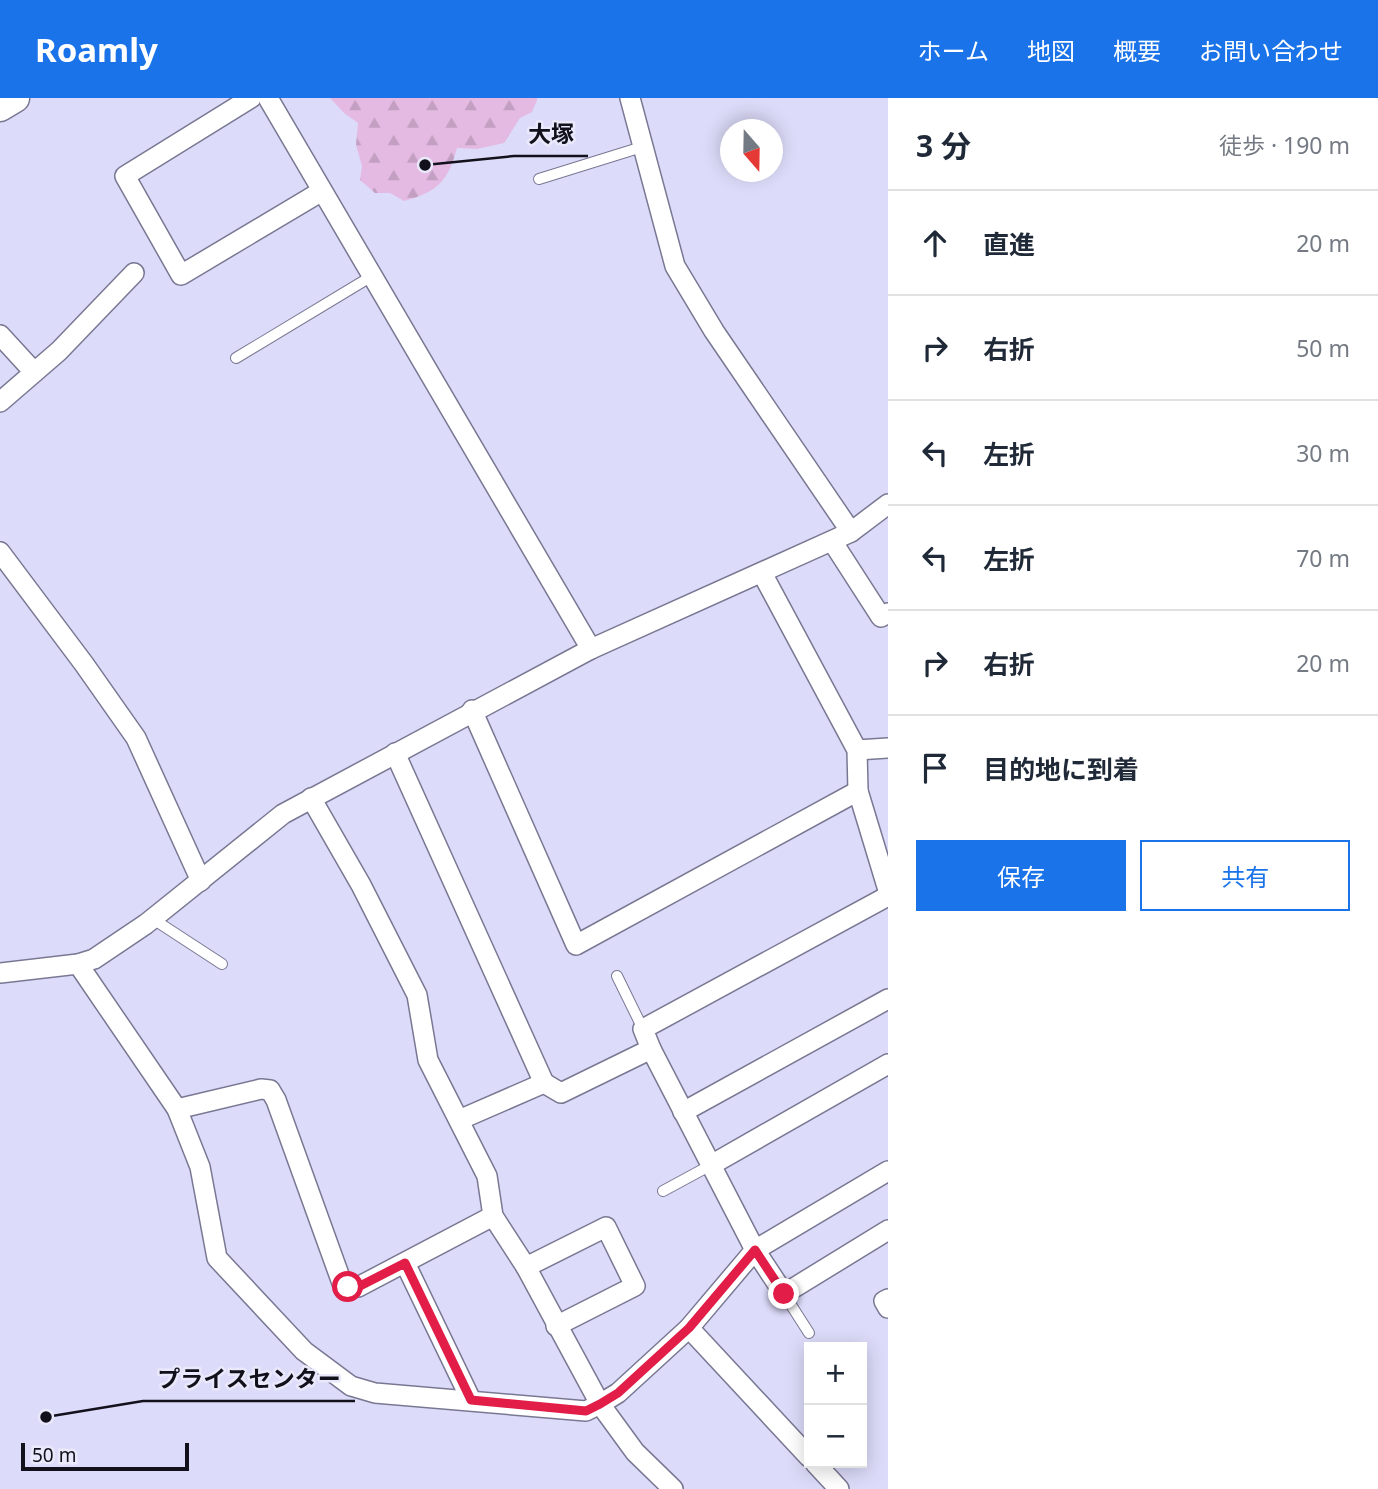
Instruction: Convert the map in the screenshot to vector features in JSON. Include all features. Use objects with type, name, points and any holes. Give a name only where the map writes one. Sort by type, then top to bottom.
[{"type":"main road","points":[[0,107],[15,98]]},
{"type":"street","points":[[251,98],[125,176],[181,275],[322,191]]},
{"type":"street","points":[[268,98],[591,649]]},
{"type":"street","points":[[630,98],[675,266],[713,331],[851,532]]},
{"type":"street","points":[[0,402],[59,351],[134,273]]},
{"type":"street","points":[[0,335],[34,372]]},
{"type":"street","points":[[0,973],[78,964],[94,958],[153,919],[283,814],[472,710],[591,649],[851,532],[888,504]]},
{"type":"street","points":[[832,541],[881,617],[888,612]]},
{"type":"street","points":[[0,552],[136,738],[201,881]]},
{"type":"street","points":[[762,573],[857,750],[858,791],[888,890]]},
{"type":"street","points":[[472,710],[576,945],[858,791]]},
{"type":"street","points":[[857,750],[888,748]]},
{"type":"street","points":[[395,753],[544,1083],[561,1093],[651,1049]]},
{"type":"street","points":[[311,798],[361,884],[417,995],[428,1060],[487,1176],[493,1216],[526,1267],[600,1404],[635,1452],[673,1489]]},
{"type":"street","points":[[888,896],[643,1029],[755,1250],[784,1294],[888,1230]]},
{"type":"street","points":[[78,964],[177,1109],[200,1167],[217,1258],[304,1351],[351,1386],[375,1392],[586,1411],[618,1393],[689,1328],[755,1250],[888,1171]]},
{"type":"street","points":[[683,1112],[888,999]]},
{"type":"street","points":[[711,1165],[888,1064]]},
{"type":"street","points":[[459,1120],[544,1083]]},
{"type":"street","points":[[177,1109],[261,1089],[270,1090],[276,1100],[342,1283],[348,1287],[358,1287],[493,1216]]},
{"type":"street","points":[[526,1267],[606,1227],[635,1286],[556,1326]]},
{"type":"street","points":[[405,1263],[471,1400]]},
{"type":"street","points":[[888,1299],[884,1301],[888,1308]]},
{"type":"street","points":[[689,1328],[804,1452]]},
{"type":"street","points":[[820,1468],[839,1489]]},
{"type":"lane","points":[[539,179],[642,147]]},
{"type":"lane","points":[[236,358],[372,276]]},
{"type":"lane","points":[[153,919],[222,964]]},
{"type":"lane","points":[[617,976],[643,1029]]},
{"type":"lane","points":[[663,1191],[711,1165]]},
{"type":"lane","points":[[784,1294],[809,1333]]},
{"type":"green space","points":[[330,98],[537,100],[532,112],[520,118],[504,143],[477,149],[457,148],[450,169],[440,184],[425,194],[404,201],[390,193],[375,193],[360,180],[362,166],[356,145],[358,123]]},
{"type":"place","name":"大塚","points":[[425,165]]},
{"type":"place","name":"プライスセンター","points":[[46,1417]]},
{"type":"route","points":[[348,1287],[358,1287],[405,1263],[471,1400],[586,1411],[618,1393],[689,1328],[755,1250],[784,1294]]}]
